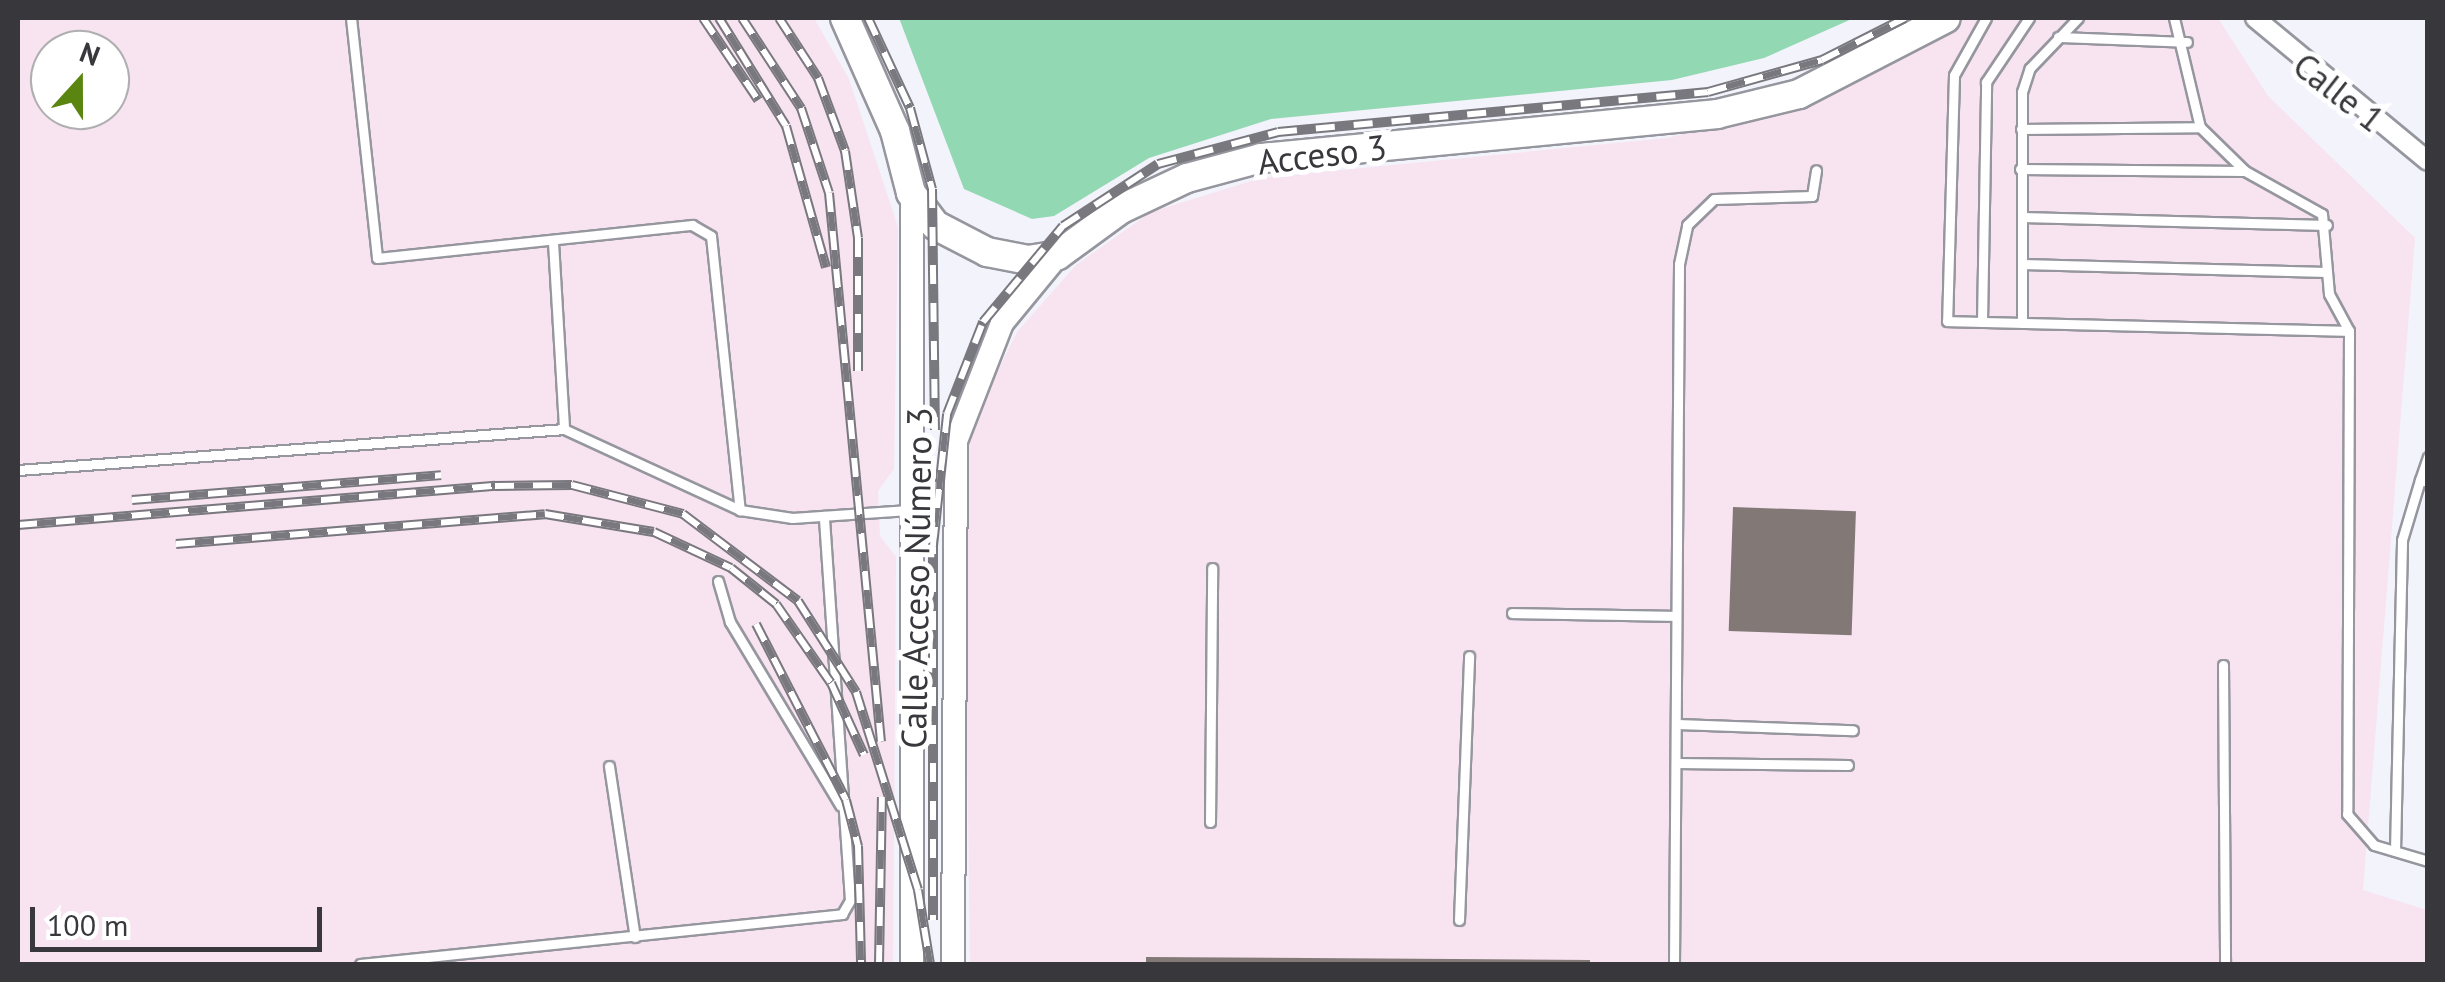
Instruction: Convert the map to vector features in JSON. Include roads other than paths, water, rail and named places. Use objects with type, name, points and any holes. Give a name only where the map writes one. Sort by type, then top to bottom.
[{"type":"main road","points":[[845,18],[896,131],[912,193],[960,241],[1008,258],[1058,255]]},
{"type":"main road","name":"Acceso 3","points":[[1058,255],[1121,209],[1205,173],[1261,158],[1716,114],[1814,88],[1946,18]]},
{"type":"street","name":"Calle 1","points":[[2255,18],[2428,161]]},
{"type":"street","name":"Calle Acceso Número 3","points":[[912,193],[918,510],[912,964]]},
{"type":"street","name":"Calle Acceso Número 3","points":[[953,964],[956,441],[1002,324],[1058,255]]},
{"type":"lane","points":[[351,18],[377,258],[692,225],[711,236],[740,510]]},
{"type":"lane","points":[[1986,18],[1954,75],[1947,321],[2349,331]]},
{"type":"lane","points":[[1982,322],[1986,82],[2029,18]]},
{"type":"lane","points":[[2022,323],[2021,128],[2030,68],[2078,18]]},
{"type":"lane","points":[[2174,18],[2186,42],[2200,127],[2244,172],[2302,200],[2327,225],[2327,272],[2349,331],[2344,779],[2358,834],[2396,852],[2428,861]]},
{"type":"lane","points":[[2058,37],[2186,42]]},
{"type":"lane","points":[[2021,128],[2200,127]]},
{"type":"lane","points":[[2020,169],[2244,172]]},
{"type":"lane","points":[[1674,964],[1679,264],[1687,225],[1714,199],[1812,196],[1816,170]]},
{"type":"lane","points":[[2022,217],[2327,225]]},
{"type":"lane","points":[[553,242],[564,430]]},
{"type":"lane","points":[[2022,264],[2327,272]]},
{"type":"lane","points":[[18,470],[564,430],[740,510],[824,516],[918,510]]},
{"type":"lane","points":[[2396,852],[2395,615],[2402,540],[2424,481],[2428,456]]},
{"type":"lane","points":[[360,964],[842,914],[850,900],[824,516]]},
{"type":"lane","points":[[1210,822],[1212,568]]},
{"type":"lane","points":[[718,580],[730,622],[843,810]]},
{"type":"lane","points":[[1512,613],[1676,616]]},
{"type":"lane","points":[[1459,920],[1470,656]]},
{"type":"lane","points":[[2223,665],[2226,964]]},
{"type":"lane","points":[[1677,724],[1853,730]]},
{"type":"lane","points":[[1676,763],[1848,764]]},
{"type":"lane","points":[[608,766],[635,937]]},
{"type":"railway","points":[[703,18],[758,100]]},
{"type":"railway","points":[[719,18],[786,126],[826,267]]},
{"type":"railway","points":[[742,18],[801,108],[829,193],[881,742]]},
{"type":"railway","points":[[779,18],[818,78],[845,151],[858,238],[858,371]]},
{"type":"railway","points":[[868,18],[910,108],[932,189],[935,430]]},
{"type":"railway","points":[[933,546],[947,414],[983,322],[1063,226],[1158,164],[1278,132],[1708,92],[1822,60],[1905,18]]},
{"type":"railway","points":[[132,500],[441,475]]},
{"type":"railway","points":[[18,525],[495,486],[572,485],[683,514],[798,601],[856,692],[918,890],[930,964]]},
{"type":"railway","points":[[176,544],[545,514],[654,532],[731,568],[776,604],[831,683],[864,755]]},
{"type":"railway","points":[[933,535],[933,920]]},
{"type":"railway","points":[[756,624],[846,800],[858,846],[861,964]]},
{"type":"railway","points":[[879,964],[882,797]]}]
